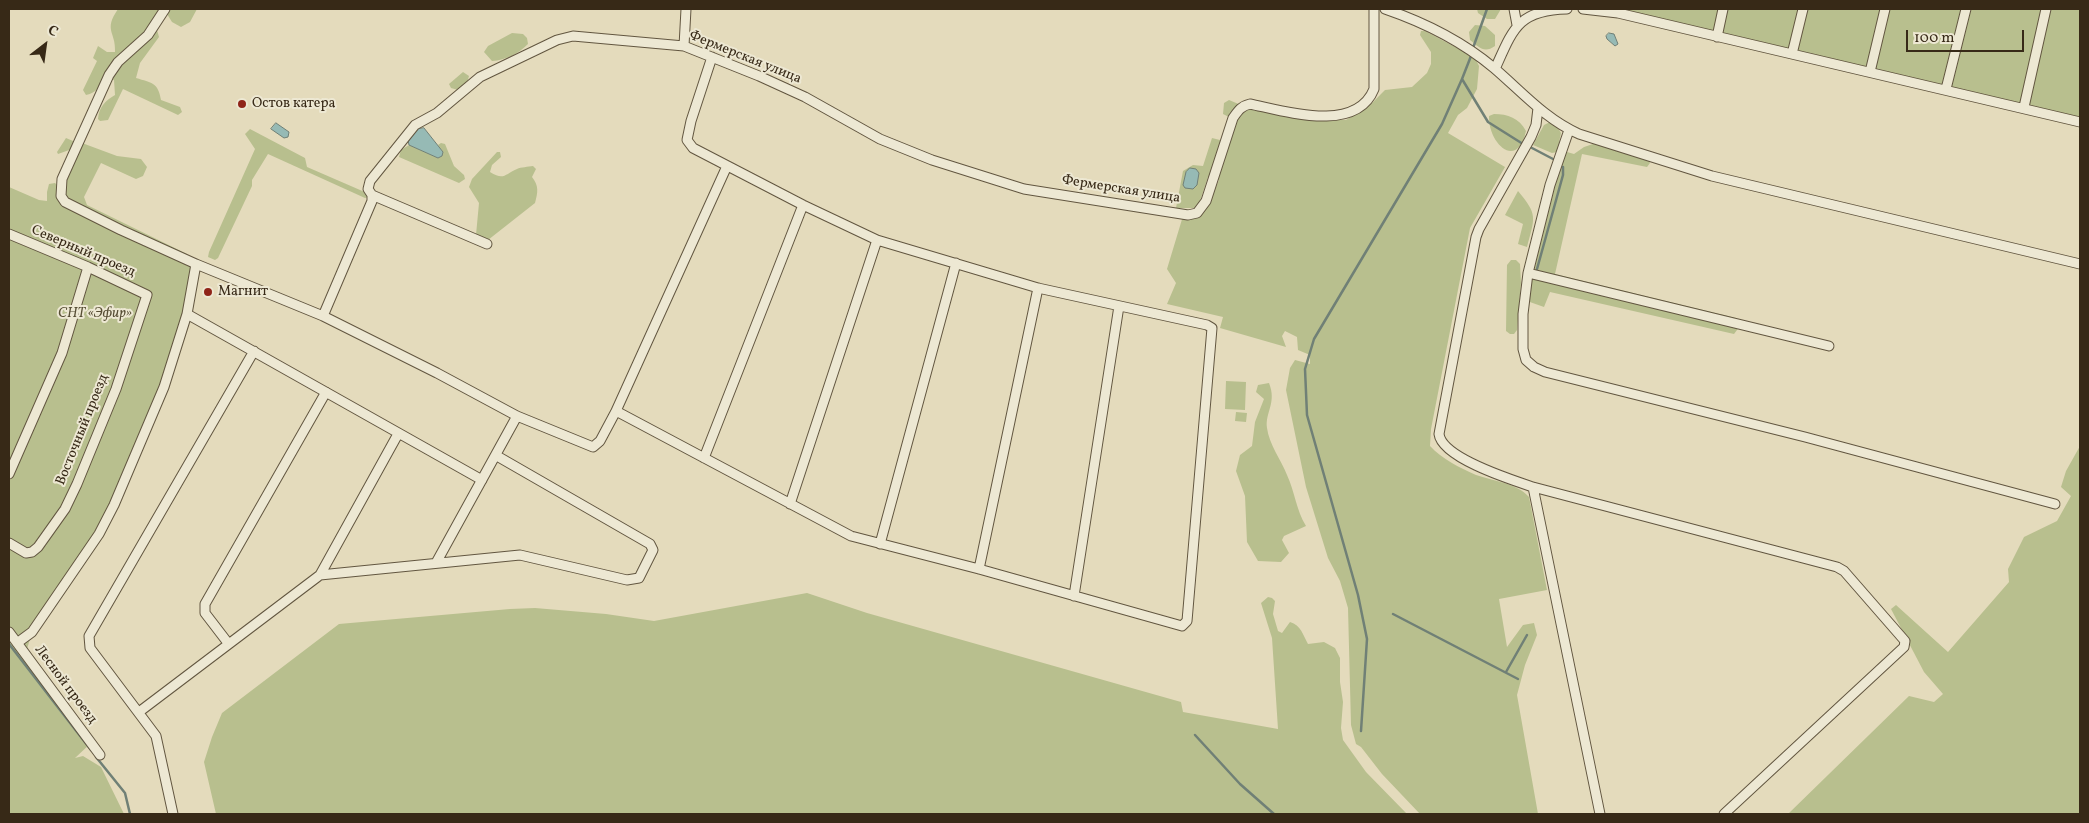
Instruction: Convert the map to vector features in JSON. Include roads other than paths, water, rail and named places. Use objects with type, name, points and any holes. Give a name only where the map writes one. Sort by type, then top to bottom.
[{"type":"street","points":[[165,9],[148,35],[118,62],[109,75],[62,178],[61,196],[65,202],[196,264],[323,316],[437,373],[517,416],[593,447],[600,441],[616,411],[728,166]]},
{"type":"street","points":[[684,46],[686,9]]},
{"type":"street","name":"Фермерская улица","points":[[323,316],[372,201],[372,195],[368,189],[370,181],[415,125],[437,113],[480,77],[557,40],[573,36],[684,46],[805,97],[880,139],[932,160],[1024,189],[1188,215],[1197,213],[1206,201],[1233,118],[1240,108],[1250,104],[1301,115],[1327,116],[1352,111],[1371,97],[1374,89],[1374,9]]},
{"type":"street","points":[[1385,9],[1442,35],[1480,57],[1538,108],[1570,130],[1640,155],[1712,176],[2080,264]]},
{"type":"street","points":[[1514,9],[1517,25]]},
{"type":"street","points":[[1495,69],[1517,25],[1536,14],[1556,9],[1567,9]]},
{"type":"street","points":[[1582,9],[1642,13],[1717,37],[1946,89],[2080,122]]},
{"type":"street","points":[[1717,37],[1723,9]]},
{"type":"street","points":[[1792,54],[1804,9]]},
{"type":"street","points":[[1870,72],[1885,9]]},
{"type":"street","points":[[1946,89],[1966,9]]},
{"type":"street","points":[[2024,108],[2046,9]]},
{"type":"street","points":[[616,411],[842,533],[1182,626],[1187,621],[1212,328],[1208,325],[1038,288],[877,240],[803,205],[693,148],[687,140],[691,121],[712,57]]},
{"type":"street","points":[[1538,108],[1536,125],[1531,137],[1476,237],[1440,440],[1453,452],[1500,476],[1533,487],[1837,567],[1844,571],[1904,637],[1904,647],[1724,814]]},
{"type":"street","points":[[1570,130],[1550,185],[1528,273],[1523,314],[1523,350],[1526,360],[1534,367],[2055,504]]},
{"type":"street","points":[[372,195],[487,244]]},
{"type":"street","points":[[704,458],[803,205]]},
{"type":"street","name":"Северный проезд","points":[[9,234],[88,267],[147,295]]},
{"type":"street","points":[[790,504],[877,240]]},
{"type":"street","points":[[880,544],[956,263]]},
{"type":"street","points":[[17,643],[32,632],[99,534],[154,410],[187,314],[196,264]]},
{"type":"street","points":[[9,474],[62,353],[88,267]]},
{"type":"street","points":[[1528,273],[1829,346]]},
{"type":"street","points":[[979,569],[1038,288]]},
{"type":"street","name":"Восточный проезд","points":[[9,543],[26,553],[32,552],[38,547],[65,509],[116,390],[147,295]]},
{"type":"street","points":[[1074,596],[1119,306]]},
{"type":"street","points":[[187,314],[482,480]]},
{"type":"street","points":[[173,814],[156,736],[90,648],[89,636],[254,350]]},
{"type":"street","points":[[228,643],[204,612],[205,604],[326,392]]},
{"type":"street","points":[[436,563],[497,456],[517,416]]},
{"type":"street","points":[[139,712],[320,575],[398,434]]},
{"type":"street","points":[[320,575],[520,555],[627,580],[639,578],[653,550],[650,544],[497,456]]},
{"type":"street","points":[[1533,487],[1600,814]]},
{"type":"street","name":"Лесной проезд","points":[[9,632],[100,755]]},
{"type":"water","points":[[1609,33],[1614,34],[1618,44],[1615,46],[1607,39],[1606,36]]},
{"type":"water","points":[[276,123],[289,132],[288,137],[284,138],[271,129]]},
{"type":"water","points":[[424,128],[443,152],[442,156],[438,158],[409,145],[408,140],[418,129]]},
{"type":"water","points":[[1190,168],[1196,169],[1199,173],[1197,185],[1193,189],[1185,188],[1183,185],[1186,172]]},
{"type":"waterway","points":[[1473,48],[1487,9]]},
{"type":"waterway","points":[[1471,56],[1462,79],[1488,122],[1523,144]]},
{"type":"waterway","points":[[1361,731],[1367,639],[1358,595],[1307,415],[1305,369],[1314,339],[1442,124],[1462,79]]},
{"type":"waterway","points":[[1532,148],[1553,159]]},
{"type":"waterway","points":[[1537,269],[1563,175],[1563,167]]},
{"type":"waterway","points":[[1393,614],[1518,679]]},
{"type":"waterway","points":[[1506,672],[1527,635]]},
{"type":"waterway","points":[[9,644],[91,750]]},
{"type":"waterway","points":[[1195,735],[1240,784],[1274,814]]},
{"type":"waterway","points":[[96,757],[125,793],[130,814]]},
{"type":"place","name":"Остов катера","points":[[242,104]]},
{"type":"place","name":"Магнит","points":[[208,292]]},
{"type":"park label","name":"СНТ «Эфир»","points":[[95,314]]}]
